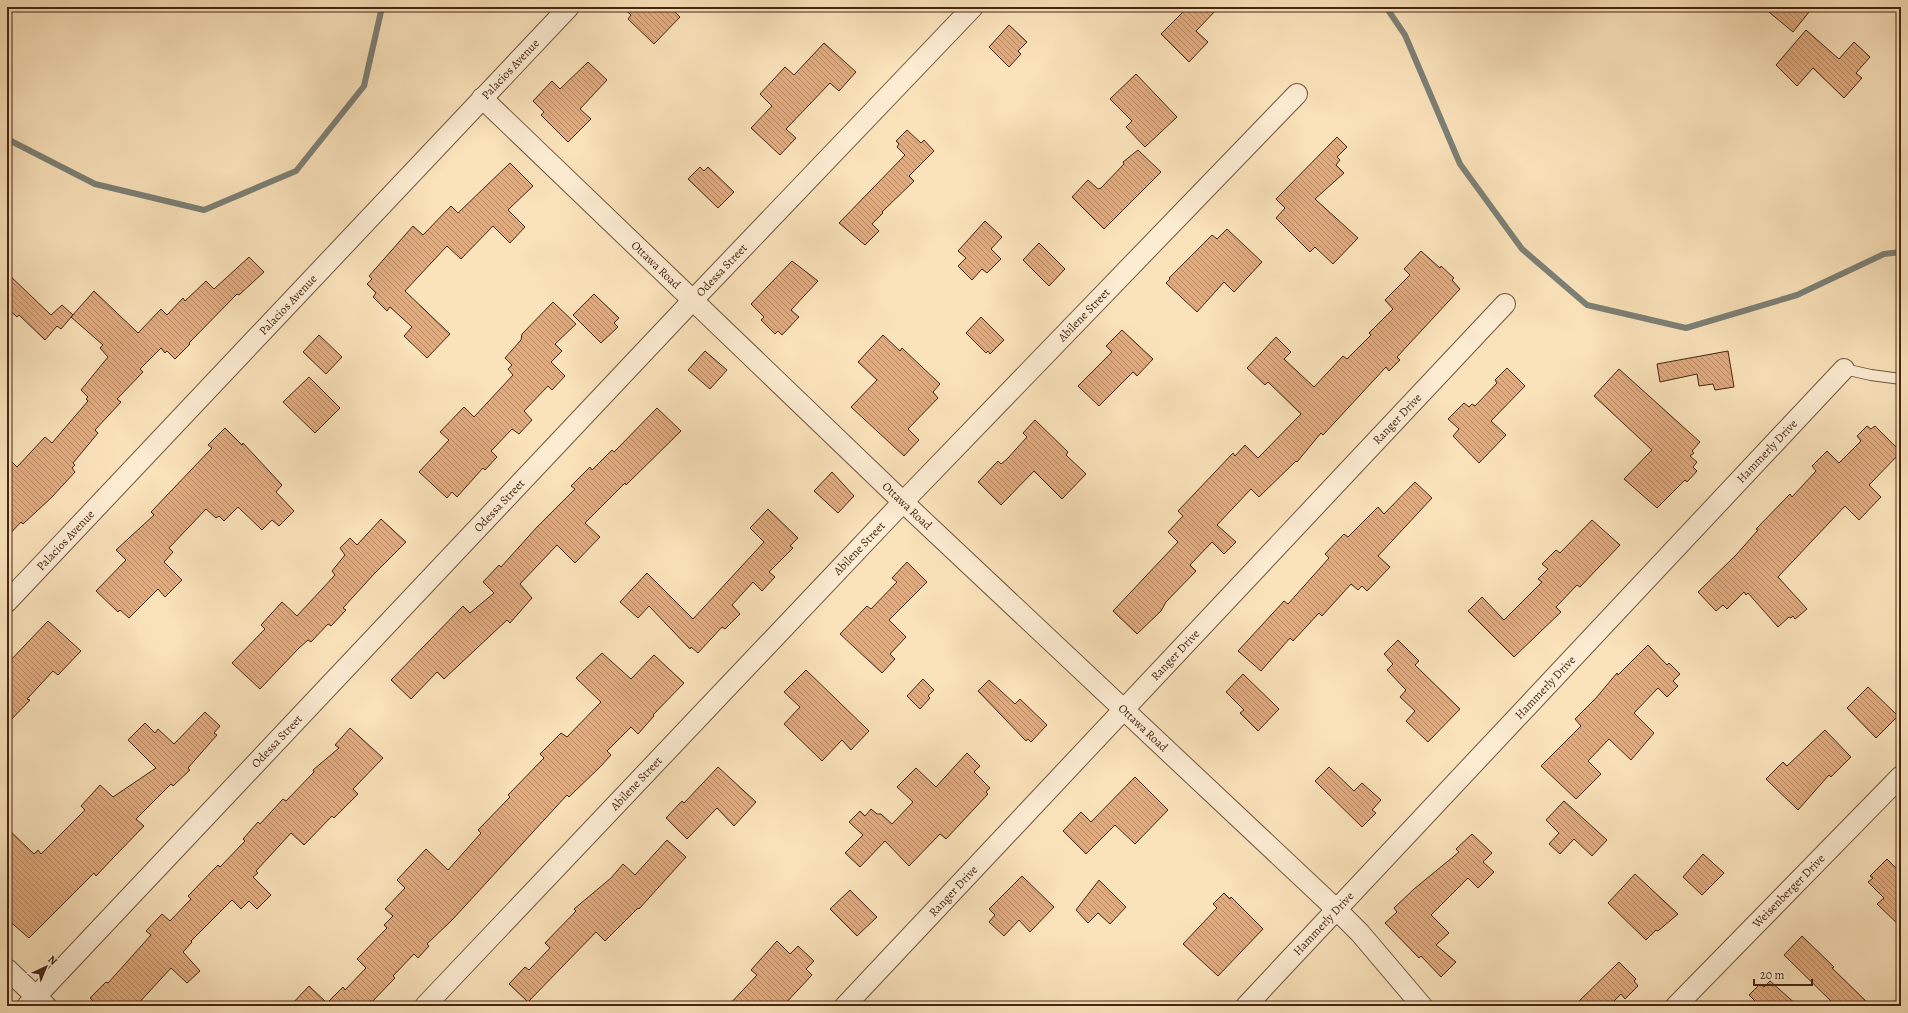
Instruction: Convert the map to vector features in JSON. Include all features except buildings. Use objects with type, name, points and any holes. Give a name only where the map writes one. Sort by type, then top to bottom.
[{"type":"street","name":"Palacios Avenue","points":[[7,602],[569,7]]},
{"type":"street","name":"Odessa Street","points":[[36,1003],[693,300],[973,7]]},
{"type":"street","name":"Abilene Street","points":[[425,1006],[903,502],[1297,94]]},
{"type":"street","name":"Ottawa Road","points":[[482,98],[903,502],[1337,910],[1360,933],[1422,1006]]},
{"type":"street","name":"Ranger Drive","points":[[845,1006],[1505,304]]},
{"type":"street","name":"Hammerly Drive","points":[[1246,1006],[1844,370]]},
{"type":"street","name":"Weisenberger Drive","points":[[1676,1006],[1901,776]]},
{"type":"street","points":[[7,969],[36,1003]]},
{"type":"lane","points":[[1844,370],[1901,379]]},
{"type":"waterway","points":[[7,139],[95,184],[204,210],[296,171],[364,86],[382,7]]},
{"type":"waterway","points":[[1386,7],[1405,35],[1460,164],[1522,249],[1587,305],[1686,328],[1797,295],[1884,254],[1901,252]]}]
